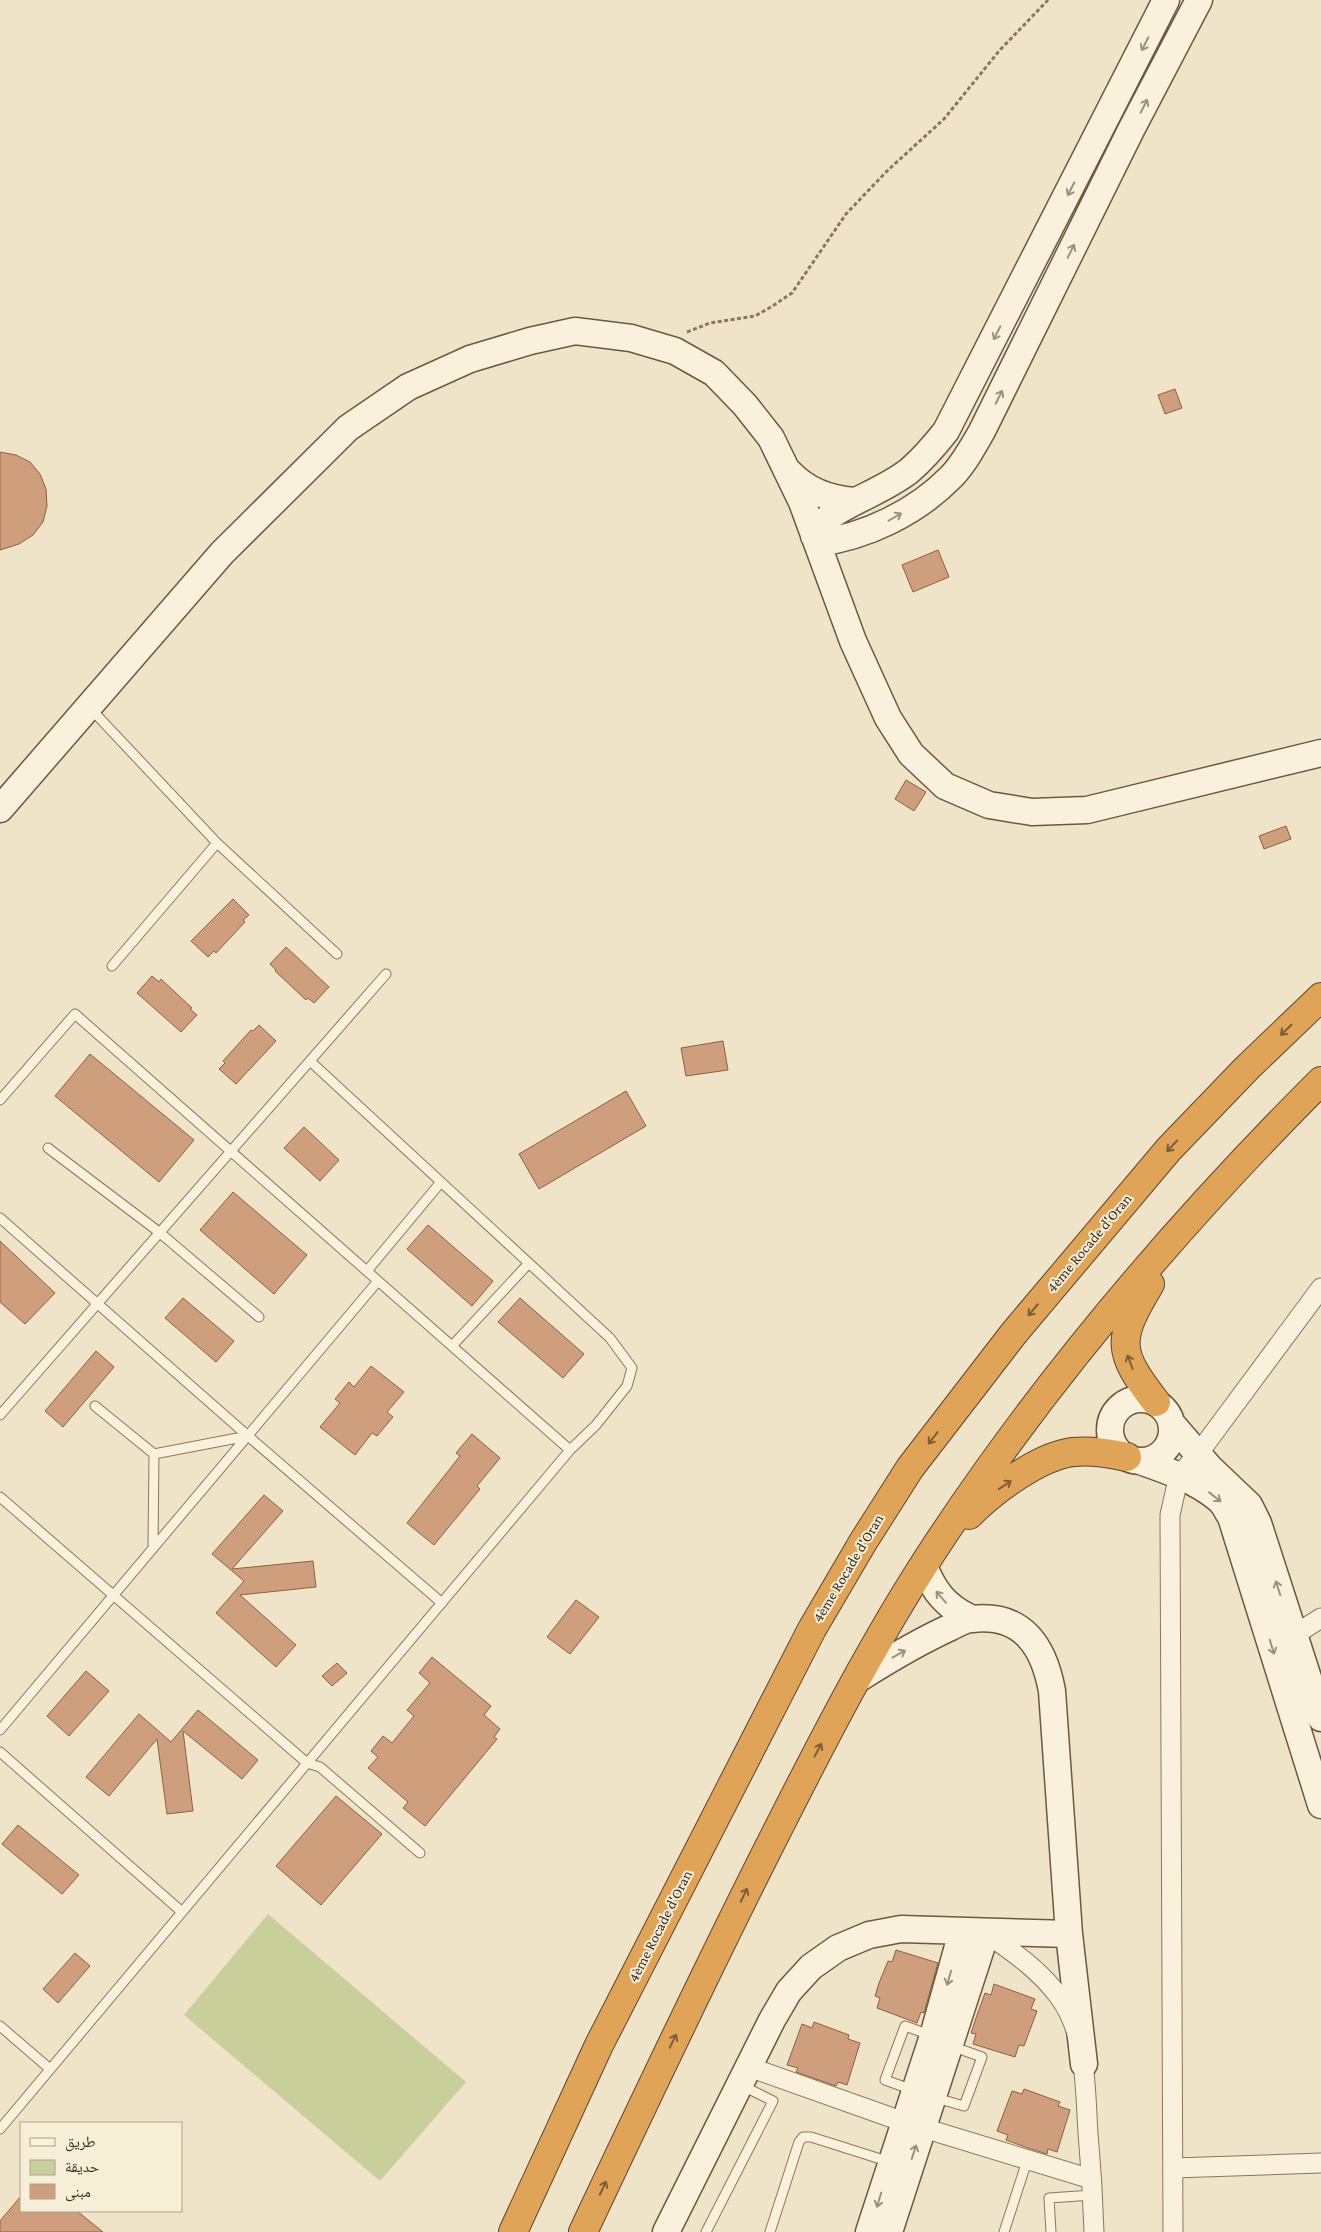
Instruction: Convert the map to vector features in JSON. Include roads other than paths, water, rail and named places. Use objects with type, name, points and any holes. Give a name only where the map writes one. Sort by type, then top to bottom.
[{"type":"highway","name":"4ème Rocade d'Oran","points":[[513,2232],[599,2045],[808,1638],[863,1542],[910,1468],[1014,1333],[1169,1149],[1247,1068],[1321,997]]},
{"type":"highway","points":[[582,2232],[746,1891],[801,1784],[858,1679],[928,1560],[1027,1416],[1095,1330],[1188,1221],[1259,1143],[1321,1080]]},
{"type":"highway","points":[[1156,1402],[1129,1364],[1125,1338],[1132,1316],[1188,1221]]},
{"type":"highway","points":[[928,1560],[986,1500],[999,1489],[1039,1464],[1072,1452],[1097,1451],[1133,1459]]},
{"type":"main road","points":[[815,540],[830,516],[909,471],[924,458],[946,431],[1166,0]]},
{"type":"main road","points":[[815,540],[839,540],[858,535],[889,520],[936,491],[953,475],[966,458],[982,431],[1131,130],[1199,0]]},
{"type":"main road","points":[[0,809],[222,553],[348,428],[408,388],[470,359],[530,341],[575,331],[631,338],[675,351],[714,373],[745,404],[771,438],[802,502],[872,685],[888,718],[911,754],[945,786],[989,804],[1032,812],[1087,810],[1321,753]]},
{"type":"main road","points":[[786,469],[795,478],[817,493],[841,500],[854,501]]},
{"type":"main road","points":[[836,594],[845,555],[858,535]]},
{"type":"main road","points":[[1321,1718],[1258,1523],[1249,1505],[1198,1454],[1172,1424],[1169,1415],[1156,1402],[1146,1399],[1135,1399],[1125,1403],[1117,1410],[1110,1430],[1112,1441],[1118,1450],[1133,1459],[1179,1475],[1218,1499],[1231,1516],[1321,1805]]},
{"type":"main road","points":[[1133,1459],[1149,1460],[1165,1450],[1170,1442],[1172,1424]]},
{"type":"main road","points":[[928,1560],[930,1583],[941,1598],[954,1610],[970,1618],[1004,1621],[1021,1629],[1036,1644],[1048,1668],[1052,1691],[1069,1934],[1084,2064]]},
{"type":"main road","points":[[858,1679],[901,1652],[970,1618]]},
{"type":"main road","points":[[666,2232],[789,1991],[811,1967],[838,1948],[869,1935],[901,1929],[1069,1934]]},
{"type":"main road","points":[[889,2232],[913,2124],[942,2041],[974,1932]]},
{"type":"main road","points":[[869,2232],[891,2162],[913,2124]]},
{"type":"street","points":[[1173,2232],[1170,1515],[1179,1475],[1198,1454],[1321,1288]]},
{"type":"street","points":[[1294,1635],[1321,1618]]},
{"type":"street","points":[[974,1932],[1016,1954],[1042,1976],[1061,1999],[1074,2026],[1084,2064],[1094,2232]]},
{"type":"street","points":[[745,2076],[913,2124],[1028,2161],[1092,2187]]},
{"type":"street","points":[[1173,2168],[1321,2162]]},
{"type":"lane","points":[[89,707],[217,843],[337,954]]},
{"type":"lane","points":[[112,966],[217,843]]},
{"type":"lane","points":[[0,1415],[386,974]]},
{"type":"lane","points":[[0,1100],[75,1014],[570,1450]]},
{"type":"lane","points":[[0,2129],[570,1450],[596,1425],[627,1386],[632,1368],[610,1338],[310,1061]]},
{"type":"lane","points":[[48,1148],[159,1232],[259,1317]]},
{"type":"lane","points":[[367,1271],[442,1182]]},
{"type":"lane","points":[[0,1218],[442,1603]]},
{"type":"lane","points":[[452,1346],[529,1263]]},
{"type":"lane","points":[[0,1730],[378,1281]]},
{"type":"lane","points":[[95,1406],[154,1454],[248,1436]]},
{"type":"lane","points":[[153,1548],[154,1454]]},
{"type":"lane","points":[[0,1497],[307,1763],[320,1767],[420,1854]]},
{"type":"lane","points":[[0,1752],[182,1912]]},
{"type":"lane","points":[[0,2026],[50,2069]]},
{"type":"lane","points":[[924,2093],[964,2106],[982,2057],[942,2041]]},
{"type":"lane","points":[[706,2232],[773,2101],[745,2076]]},
{"type":"lane","points":[[770,2232],[799,2142],[803,2137],[811,2137],[891,2162]]},
{"type":"lane","points":[[1004,2232],[1028,2161]]},
{"type":"lane","points":[[1051,2232],[1050,2198],[1092,2187]]}]
